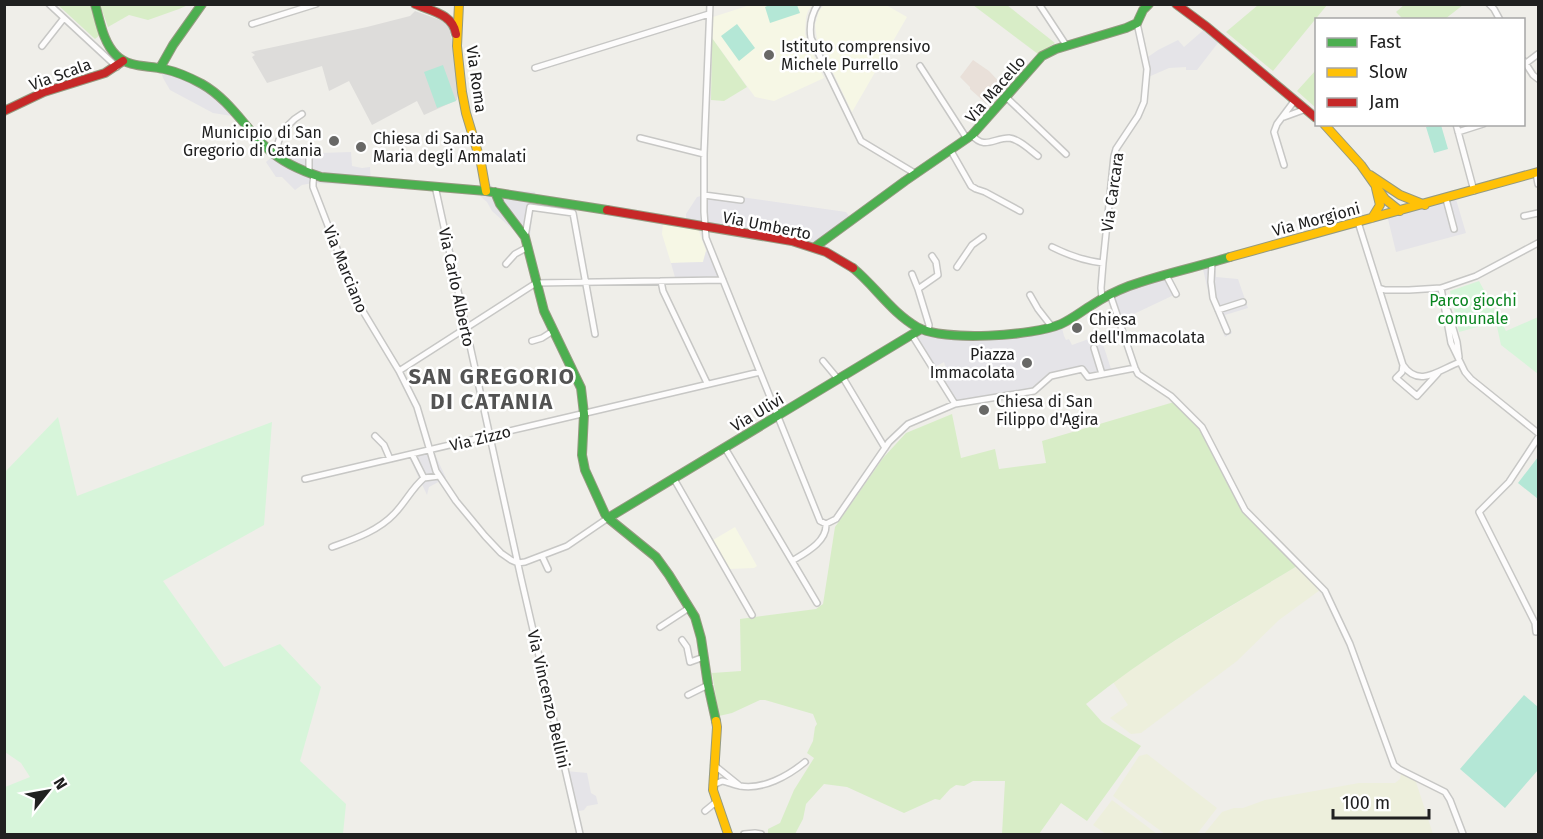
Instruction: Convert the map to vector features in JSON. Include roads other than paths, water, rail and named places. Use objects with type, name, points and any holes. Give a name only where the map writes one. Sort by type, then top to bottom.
[{"type":"street","points":[[49,4],[120,64],[160,68],[206,86],[228,103],[275,154],[312,177],[486,191]]},
{"type":"street","points":[[95,4],[109,44],[120,64]]},
{"type":"street","points":[[160,68],[202,4]]},
{"type":"street","points":[[252,24],[316,4]]},
{"type":"street","points":[[415,4],[451,21],[455,26],[457,42]]},
{"type":"street","points":[[710,4],[704,154],[706,238],[820,521],[826,524]]},
{"type":"street","points":[[818,4],[810,20],[811,38],[861,141],[915,174]]},
{"type":"street","points":[[1039,4],[1066,45]]},
{"type":"street","points":[[1176,4],[1315,116]]},
{"type":"street","points":[[1489,4],[1499,18]]},
{"type":"street","points":[[445,17],[455,14],[459,6]]},
{"type":"street","name":"Via Roma","points":[[459,6],[457,42],[464,103],[481,163],[486,191]]},
{"type":"street","points":[[1137,23],[1145,6]]},
{"type":"street","points":[[535,68],[709,15]]},
{"type":"street","points":[[42,46],[64,18]]},
{"type":"street","name":"Via Macello","points":[[815,247],[970,137],[1042,56],[1066,45],[1137,23]]},
{"type":"street","name":"Via Carcara","points":[[1135,368],[1101,288],[1114,156],[1144,102],[1147,69],[1137,23]]},
{"type":"street","points":[[1525,61],[1539,54]]},
{"type":"street","points":[[1525,63],[1539,79]]},
{"type":"street","name":"Via Scala","points":[[4,111],[35,95],[93,77],[120,64]]},
{"type":"street","points":[[920,66],[970,137],[985,143],[1009,138],[1016,140],[1038,156]]},
{"type":"street","points":[[1006,97],[1066,154]]},
{"type":"street","points":[[1284,165],[1274,132],[1277,124],[1295,100]]},
{"type":"street","points":[[1283,117],[1306,109]]},
{"type":"street","points":[[275,154],[278,150],[278,141],[293,119],[302,114]]},
{"type":"street","points":[[1326,126],[1378,184],[1397,200],[1400,211]]},
{"type":"street","points":[[1456,126],[1474,191]]},
{"type":"street","points":[[1458,132],[1477,126]]},
{"type":"street","points":[[640,138],[704,154]]},
{"type":"street","points":[[951,151],[971,186],[1020,211]]},
{"type":"street","points":[[309,153],[312,177]]},
{"type":"street","points":[[1537,173],[1539,184]]},
{"type":"street","name":"Via Morgioni","points":[[1106,296],[1144,281],[1537,173]]},
{"type":"street","name":"Via Marciano","points":[[312,177],[358,303],[399,371],[417,407],[436,471],[456,501],[485,536],[501,553],[518,563]]},
{"type":"street","points":[[1378,184],[1425,205]]},
{"type":"street","points":[[1372,218],[1380,205],[1378,184]]},
{"type":"street","name":"Via Carlo Alberto","points":[[435,186],[518,563]]},
{"type":"street","name":"Via Umberto","points":[[486,191],[535,197],[760,235],[815,247],[856,270],[906,318],[924,331]]},
{"type":"street","points":[[495,192],[498,200],[522,230],[544,311],[581,388],[584,414],[582,455],[585,470],[605,514],[656,557],[694,617],[701,638],[717,726],[713,785],[716,802],[728,834]]},
{"type":"street","points":[[704,195],[741,200]]},
{"type":"street","points":[[1446,199],[1455,229]]},
{"type":"street","points":[[525,237],[530,207],[573,213],[595,334]]},
{"type":"street","points":[[1524,216],[1539,213]]},
{"type":"street","points":[[1358,222],[1403,365],[1411,374],[1422,377],[1460,362]]},
{"type":"street","points":[[957,267],[972,245],[983,237]]},
{"type":"street","points":[[1379,288],[1385,290],[1441,288],[1476,276],[1539,243]]},
{"type":"street","points":[[1052,247],[1064,253],[1103,263]]},
{"type":"street","points":[[506,264],[515,254],[528,248]]},
{"type":"street","points":[[918,289],[938,275],[933,256]]},
{"type":"street","points":[[1212,262],[1213,298],[1227,331]]},
{"type":"street","points":[[912,274],[929,325],[924,331]]},
{"type":"street","points":[[1166,275],[1176,294]]},
{"type":"street","points":[[399,371],[536,283],[723,280]]},
{"type":"street","points":[[661,281],[663,291],[707,383]]},
{"type":"street","points":[[1441,288],[1451,343],[1471,379],[1539,433]]},
{"type":"street","points":[[1030,295],[1052,327]]},
{"type":"street","points":[[924,331],[984,335],[1041,330],[1064,322],[1106,296]]},
{"type":"street","points":[[1218,310],[1243,302]]},
{"type":"street","points":[[532,341],[553,331]]},
{"type":"street","name":"Via Ulivi","points":[[608,518],[912,335],[924,331]]},
{"type":"street","points":[[912,335],[955,404]]},
{"type":"street","points":[[1094,348],[1102,374]]},
{"type":"street","points":[[823,361],[840,378],[885,448]]},
{"type":"street","points":[[1403,365],[1402,372],[1396,378],[1418,396],[1439,372]]},
{"type":"street","points":[[826,524],[836,519],[889,442],[908,424],[955,404],[1034,391],[1051,376],[1082,369],[1088,377],[1135,368],[1138,374],[1171,396],[1202,427],[1245,510],[1325,591],[1350,644],[1394,765],[1445,792],[1463,834]]},
{"type":"street","name":"Via Zizzo","points":[[304,479],[760,372]]},
{"type":"street","points":[[375,436],[384,445],[390,459]]},
{"type":"street","points":[[1536,632],[1535,624],[1479,512],[1509,482],[1539,438]]},
{"type":"street","points":[[725,448],[818,603]]},
{"type":"street","points":[[412,454],[422,479]]},
{"type":"street","points":[[332,547],[384,523],[422,479],[441,478]]},
{"type":"street","points":[[674,479],[753,615]]},
{"type":"street","points":[[518,563],[567,546],[608,518]]},
{"type":"street","points":[[792,561],[813,548],[824,535],[826,524]]},
{"type":"street","points":[[542,556],[548,569]]},
{"type":"street","name":"Via Vincenzo Bellini","points":[[518,563],[580,834]]},
{"type":"street","points":[[660,627],[689,608]]},
{"type":"street","points":[[682,640],[687,647],[690,662],[704,657]]},
{"type":"street","points":[[688,694],[708,685]]},
{"type":"street","points":[[713,785],[722,780],[742,787],[769,783],[784,777],[805,762]]},
{"type":"street","points":[[714,765],[742,787]]},
{"type":"street","points":[[705,812],[716,802]]},
{"type":"street","points":[[744,834],[755,832],[761,834]]},
{"type":"place","name":"Istituto comprensivo Michele Purrello","points":[[769,55]]},
{"type":"place","name":"Municipio di San Gregorio di Catania","points":[[334,141]]},
{"type":"place","name":"Chiesa di Santa Maria degli Ammalati","points":[[361,147]]},
{"type":"place","name":"Chiesa dell'Immacolata","points":[[1077,328]]},
{"type":"place","name":"Piazza Immacolata","points":[[1027,363]]},
{"type":"place","name":"Chiesa di San Filippo d'Agira","points":[[984,410]]},
{"type":"district","name":"SAN GREGORIO DI CATANIA","points":[[492,388]]},
{"type":"park label","name":"Parco giochi comunale","points":[[1473,309]]}]
